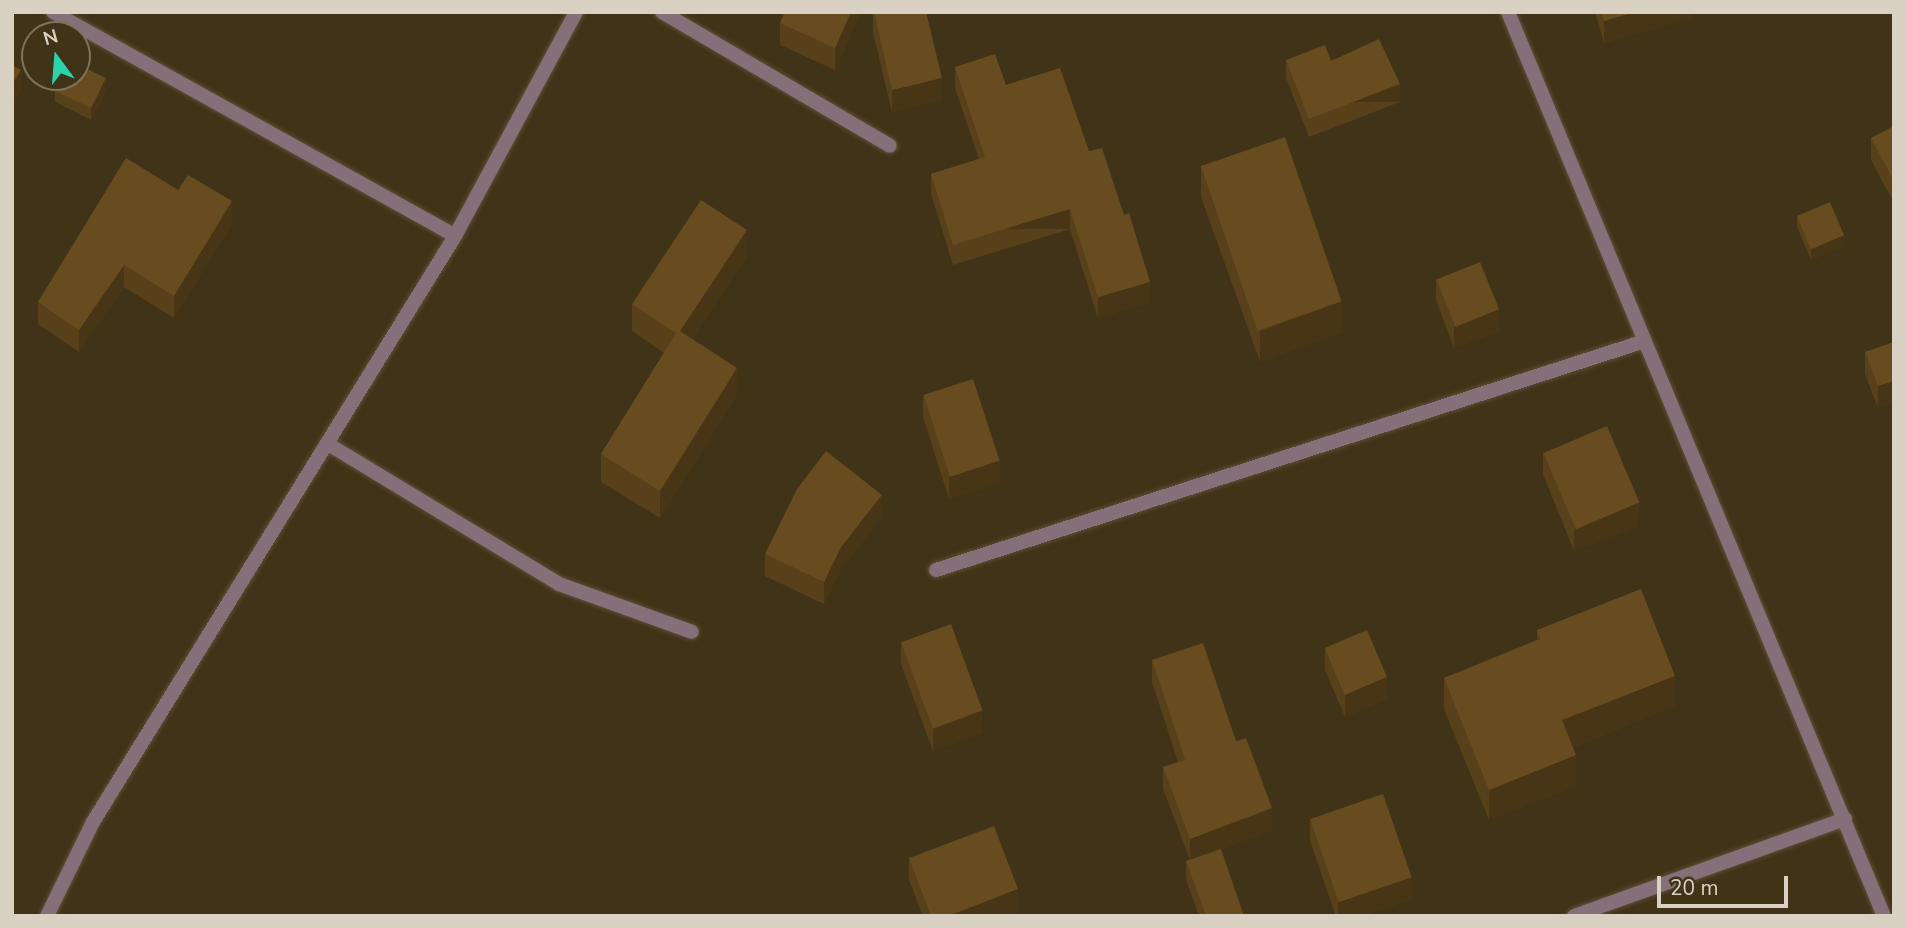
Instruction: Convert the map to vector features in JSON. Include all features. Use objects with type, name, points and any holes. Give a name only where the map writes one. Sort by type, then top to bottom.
[{"type":"street","points":[[53,12],[455,236]]},
{"type":"street","points":[[47,916],[93,822],[455,236],[576,12]]},
{"type":"street","points":[[662,12],[890,146]]},
{"type":"street","points":[[1508,12],[1642,342],[1884,916]]},
{"type":"street","points":[[936,570],[1642,342]]},
{"type":"street","points":[[328,444],[559,584],[692,632]]},
{"type":"street","points":[[1574,916],[1845,819]]},
{"type":"building","points":[[785,12],[851,12],[835,48],[780,23]]},
{"type":"building","points":[[874,12],[926,12],[942,78],[892,90]]},
{"type":"building","points":[[1602,12],[1635,12],[1604,21]]},
{"type":"building","points":[[1379,39],[1400,84],[1309,119],[1286,60],[1325,45],[1331,61]]},
{"type":"building","points":[[995,54],[1006,85],[1060,68],[1089,151],[1102,148],[1124,215],[1129,213],[1150,282],[1098,297],[1070,209],[953,245],[931,174],[985,157],[955,67]]},
{"type":"building","points":[[12,65],[21,70],[12,85]]},
{"type":"building","points":[[91,71],[106,78],[91,108],[55,91],[91,91]]},
{"type":"building","points":[[1894,126],[1894,181],[1871,138]]},
{"type":"building","points":[[1285,137],[1342,302],[1257,330],[1201,166]]},
{"type":"building","points":[[126,158],[178,190],[188,175],[232,201],[174,296],[124,265],[79,330],[38,302]]},
{"type":"building","points":[[701,200],[747,230],[680,331],[737,368],[660,491],[601,454],[676,333],[632,304]]},
{"type":"building","points":[[1830,202],[1844,235],[1811,249],[1797,216]]},
{"type":"building","points":[[1480,262],[1499,309],[1456,327],[1436,280]]},
{"type":"building","points":[[1894,342],[1894,381],[1878,386],[1865,352]]},
{"type":"building","points":[[973,379],[1000,461],[950,477],[924,395]]},
{"type":"building","points":[[1607,426],[1639,502],[1576,529],[1543,453]]},
{"type":"building","points":[[826,451],[882,495],[841,547],[824,582],[765,554],[797,489]]},
{"type":"building","points":[[1641,589],[1675,676],[1562,720],[1576,755],[1489,790],[1444,678],[1540,639],[1537,630]]},
{"type":"building","points":[[951,624],[982,710],[933,729],[901,642]]},
{"type":"building","points":[[1367,630],[1387,677],[1345,695],[1325,648]]},
{"type":"building","points":[[1203,643],[1236,741],[1246,738],[1272,808],[1190,839],[1163,767],[1185,760],[1152,660]]},
{"type":"building","points":[[1383,794],[1412,877],[1339,902],[1310,819]]},
{"type":"building","points":[[994,826],[1018,889],[948,916],[931,916],[909,858]]},
{"type":"building","points":[[1221,849],[1244,916],[1206,916],[1186,861]]}]
